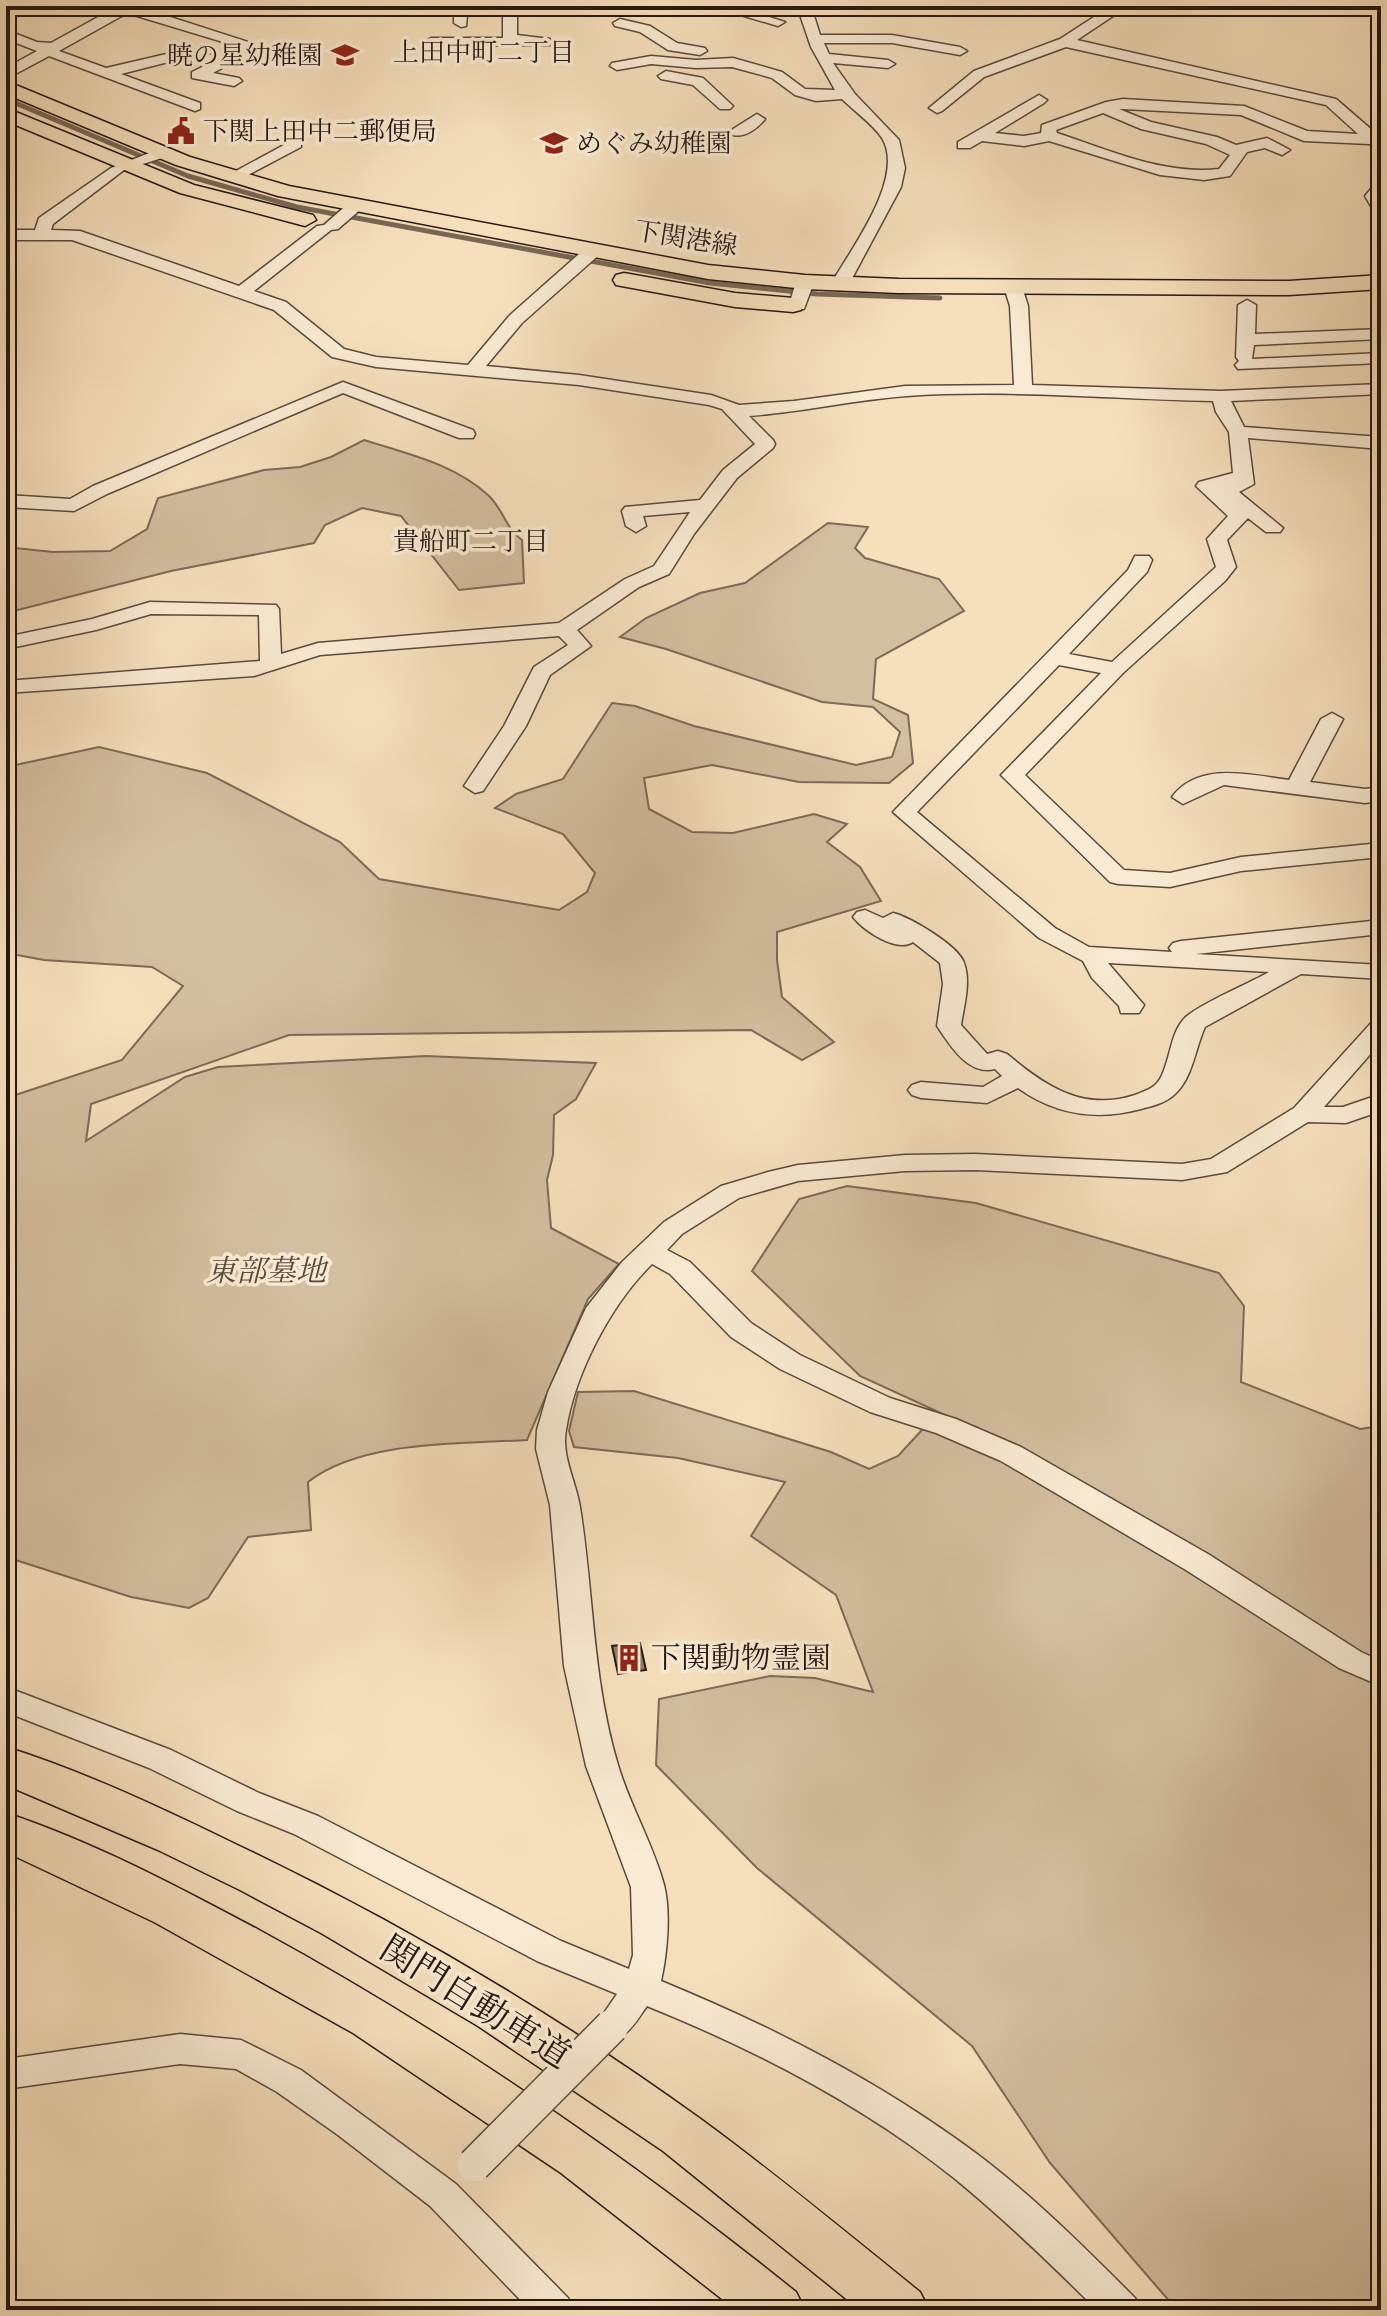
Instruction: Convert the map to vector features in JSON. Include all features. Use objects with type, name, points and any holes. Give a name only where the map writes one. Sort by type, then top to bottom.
[{"type":"highway","name":"関門自動車道","points":[[6,1765],[182,1838],[360,1929],[510,2018],[662,2122],[901,2310]]},
{"type":"highway","points":[[6,1832],[133,1887],[301,1976],[456,2072],[698,2244],[777,2310]]},
{"type":"main road","name":"下関港線","points":[[6,87],[158,154],[232,177],[343,220]]},
{"type":"main road","name":"下関港線","points":[[6,114],[127,166],[213,197],[579,263],[735,300],[805,296],[840,284],[1016,297],[1247,305],[1381,297]]},
{"type":"main road","name":"下関港線","points":[[540,264],[579,263]]},
{"type":"main road","name":"下関港線","points":[[927,308],[1016,297],[1381,282]]},
{"type":"street","points":[[461,6],[461,23]]},
{"type":"street","points":[[431,42],[510,42],[510,6]]},
{"type":"street","points":[[717,6],[777,29],[804,7],[825,58],[847,94],[892,141],[897,170],[893,187],[840,284]]},
{"type":"street","points":[[937,108],[979,74],[1065,42],[1121,6]]},
{"type":"street","points":[[6,74],[55,52],[128,7],[294,59]]},
{"type":"street","points":[[620,23],[645,29],[673,47],[716,53],[723,61]]},
{"type":"street","points":[[6,34],[195,106]]},
{"type":"street","points":[[205,50],[215,47],[216,37]]},
{"type":"street","points":[[510,39],[545,42]]},
{"type":"street","points":[[817,39],[892,39],[960,51]]},
{"type":"street","points":[[1065,42],[1331,102],[1377,143]]},
{"type":"street","points":[[104,73],[188,53],[200,55],[217,65],[197,75],[234,81]]},
{"type":"street","points":[[825,58],[888,64]]},
{"type":"street","points":[[617,66],[634,62],[696,64],[723,61],[777,75],[800,92],[816,96],[847,94]]},
{"type":"street","points":[[634,62],[667,76],[698,81],[725,106]]},
{"type":"street","points":[[964,145],[1039,100]]},
{"type":"street","points":[[1050,136],[1048,128],[1104,108],[1136,104],[1244,111],[1304,136],[1377,143]]},
{"type":"street","points":[[1104,108],[1156,129],[1211,140],[1237,150],[1267,143],[1282,150]]},
{"type":"street","points":[[739,132],[757,119]]},
{"type":"street","points":[[981,136],[1024,141],[1050,136],[1146,167],[1200,174],[1224,173],[1238,159],[1240,153],[1237,150]]},
{"type":"street","points":[[242,172],[295,144]]},
{"type":"street","points":[[42,234],[45,222],[127,166],[158,154]]},
{"type":"street","points":[[1381,187],[1373,196],[1381,210]]},
{"type":"street","points":[[239,294],[343,220]]},
{"type":"street","points":[[6,235],[74,235],[92,240],[290,311],[338,353],[376,362],[664,392],[728,405],[766,444],[737,466],[705,505],[662,570],[632,583],[564,629],[318,649],[254,670],[8,683]]},
{"type":"street","points":[[473,370],[516,319],[579,263]]},
{"type":"street","points":[[1016,297],[1023,391]]},
{"type":"street","points":[[1246,395],[1241,384],[1247,340],[1247,305]]},
{"type":"street","points":[[1247,340],[1381,334]]},
{"type":"street","points":[[1244,365],[1381,358]]},
{"type":"street","points":[[6,501],[74,505],[109,486],[343,387],[466,434]]},
{"type":"street","points":[[735,411],[794,407],[905,391],[1221,396],[1381,389]]},
{"type":"street","points":[[1221,396],[1225,412],[1238,432],[1244,484],[1225,490],[1273,528]]},
{"type":"street","points":[[1238,432],[1381,443]]},
{"type":"street","points":[[1243,476],[1206,486],[1239,516],[1217,539],[1225,562],[1223,571],[1116,669],[1012,775],[1118,877],[1170,880],[1241,864],[1381,850]]},
{"type":"street","points":[[636,526],[632,511],[705,505]]},
{"type":"street","points":[[1142,560],[1128,583],[904,812],[1047,933],[1064,945],[1093,956],[1381,972]]},
{"type":"street","points":[[6,643],[96,624],[150,608],[269,609],[271,664]]},
{"type":"street","points":[[475,786],[515,726],[541,671],[581,646],[564,629]]},
{"type":"street","points":[[1054,658],[1116,669]]},
{"type":"street","points":[[1297,786],[1332,719]]},
{"type":"street","points":[[1183,797],[1215,778],[1365,796],[1381,794]]},
{"type":"street","points":[[865,917],[954,971]]},
{"type":"street","points":[[893,920],[947,955],[954,971],[949,1026],[973,1056],[985,1064],[998,1059],[1047,1096],[1092,1110],[1111,1110],[1156,1096],[1169,1086],[1187,1047],[1187,1033],[1195,1022],[1295,969]]},
{"type":"street","points":[[1146,957],[1174,949],[1228,941],[1381,927]]},
{"type":"street","points":[[1093,956],[1101,973],[1128,999],[1132,1005],[1130,1008]]},
{"type":"street","points":[[443,2195],[612,2026],[642,1987],[650,1955],[648,1887],[602,1766],[580,1666],[565,1505],[550,1449],[551,1430],[562,1392],[596,1315],[648,1251],[673,1228],[730,1192],[798,1173],[905,1163],[975,1162],[1200,1171],[1237,1155],[1303,1114],[1381,1027]]},
{"type":"street","points":[[921,1090],[987,1095],[1018,1077]]},
{"type":"street","points":[[1303,1114],[1346,1115],[1381,1102]]},
{"type":"street","points":[[648,1251],[680,1268],[741,1330],[790,1362],[880,1405],[946,1426],[1011,1454],[1197,1562],[1350,1660],[1381,1674]]},
{"type":"street","points":[[6,1699],[193,1774],[248,1802],[306,1825],[549,1951],[642,1987],[813,2067],[873,2102],[965,2166],[1050,2238],[1122,2310]]},
{"type":"street","points":[[6,2074],[180,2049],[241,2055],[289,2081],[443,2195],[555,2310]]},
{"type":"green space","points":[[364,440],[446,468],[489,496],[522,540],[524,583],[459,590],[401,516],[362,508],[325,525],[314,543],[171,571],[6,613],[6,547],[53,552],[110,551],[147,529],[158,498],[264,470],[300,467],[331,457]]},
{"type":"green space","name":"東部墓地","points":[[828,523],[868,527],[855,548],[865,558],[939,579],[964,611],[876,659],[873,699],[908,715],[913,763],[889,783],[799,782],[712,765],[644,778],[649,809],[692,832],[733,833],[814,814],[847,824],[827,842],[860,867],[881,901],[777,932],[782,997],[834,1042],[802,1060],[751,1030],[289,1035],[91,1104],[86,1141],[185,1077],[218,1067],[426,1056],[596,1063],[576,1099],[554,1115],[553,1155],[547,1180],[551,1228],[619,1264],[588,1299],[527,1440],[443,1444],[383,1451],[330,1468],[308,1482],[311,1530],[248,1537],[208,1598],[189,1608],[131,1597],[6,1557],[6,1098],[122,1060],[183,986],[152,967],[44,960],[6,953],[6,767],[99,747],[207,773],[340,842],[379,879],[559,910],[587,892],[595,873],[563,834],[495,808],[516,794],[563,779],[612,703],[635,706],[694,726],[856,765],[892,757],[900,732],[873,707],[822,702],[666,649],[620,637],[646,618],[700,593],[745,583]]},
{"type":"green space","points":[[847,1186],[976,1203],[1219,1273],[1244,1306],[1241,1382],[1360,1429],[1381,1426],[1381,2310],[1177,2310],[1050,2163],[972,2046],[757,1868],[656,1765],[659,1699],[770,1676],[815,1678],[873,1692],[836,1595],[751,1536],[785,1482],[678,1458],[574,1447],[569,1431],[578,1392],[634,1391],[831,1452],[869,1469],[898,1456],[933,1418],[945,1415],[860,1376],[752,1271],[799,1199]]},
{"type":"building","name":"下関動物霊園","points":[[640,1643],[646,1670],[618,1674],[612,1646]]},
{"type":"waterway","points":[[6,99],[188,176],[297,207],[710,283],[817,294],[940,298]]},
{"type":"place","name":"暁の星幼稚園","points":[[345,55]]},
{"type":"place","name":"下関上田中二郵便局","points":[[181,131]]},
{"type":"place","name":"めぐみ幼稚園","points":[[554,143]]},
{"type":"place","name":"下関動物霊園","points":[[629,1658]]},
{"type":"district","name":"上田中町二丁目","points":[[484,52]]},
{"type":"district","name":"貴船町二丁目","points":[[471,541]]}]
